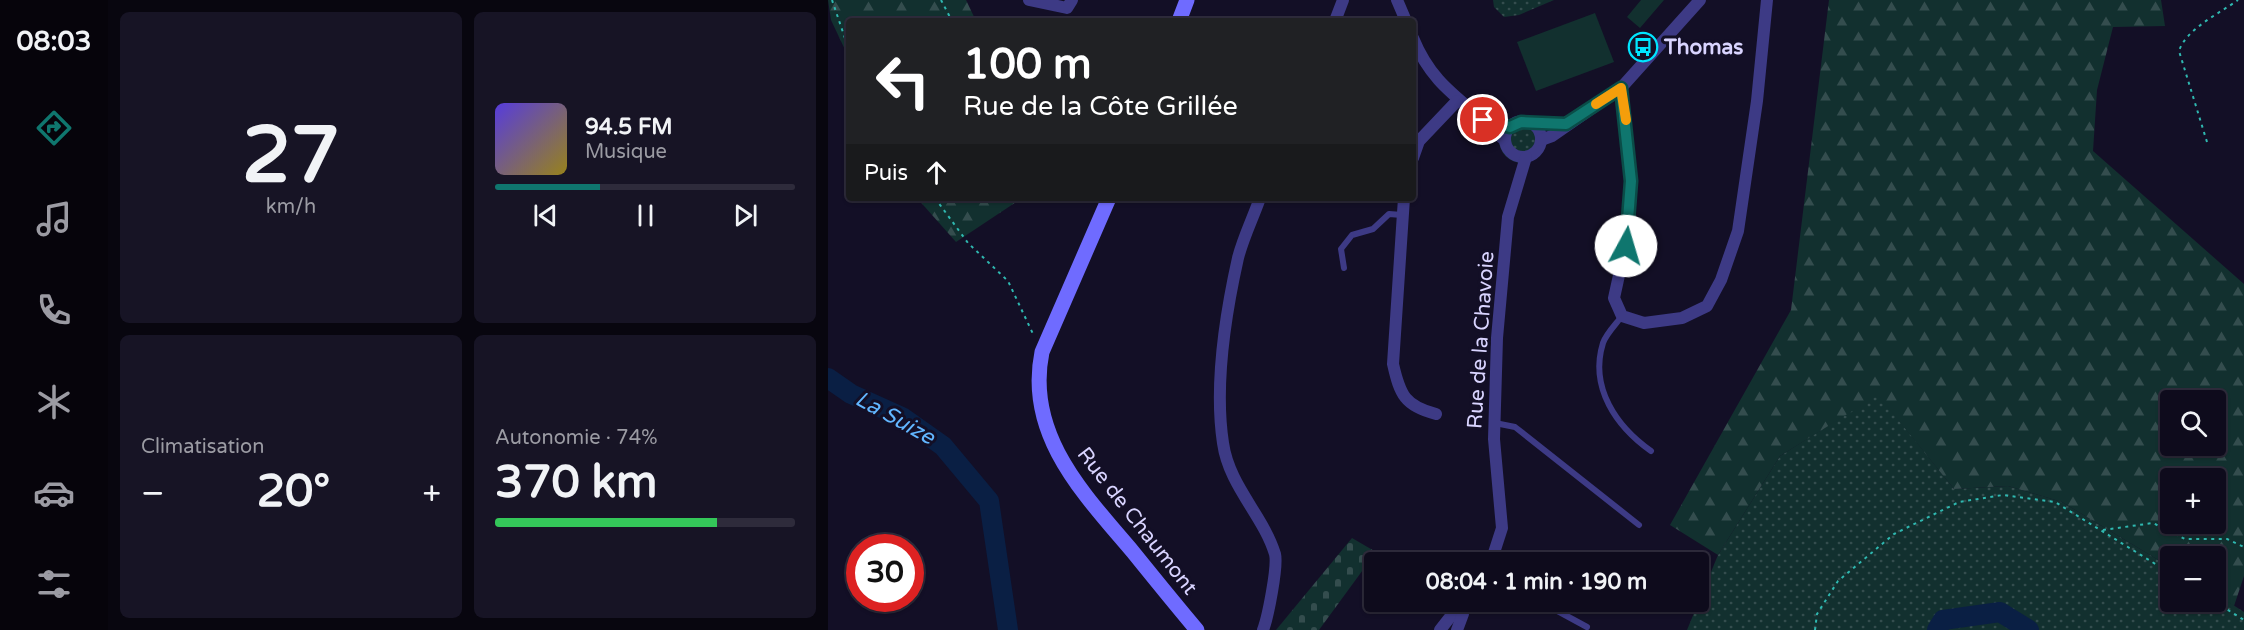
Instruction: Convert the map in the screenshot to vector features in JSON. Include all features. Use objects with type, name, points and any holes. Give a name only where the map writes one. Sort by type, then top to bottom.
[{"type":"street","points":[[1029,0],[1067,8],[1072,0]]},
{"type":"street","points":[[1180,18],[1187,0]]},
{"type":"street","points":[[1336,18],[1342,0]]},
{"type":"street","points":[[1397,0],[1405,18]]},
{"type":"street","points":[[1541,140],[1552,136],[1566,124],[1621,88],[1700,0]]},
{"type":"street","points":[[1621,88],[1631,181],[1629,230],[1614,298],[1622,316],[1644,323],[1682,318],[1707,306],[1721,280],[1739,221],[1757,101],[1767,0]]},
{"type":"street","points":[[1416,45],[1422,60],[1457,100],[1483,120],[1490,130],[1505,140],[1509,151],[1526,157],[1536,151],[1541,140],[1539,131],[1532,124]]},
{"type":"street","points":[[1416,150],[1419,141],[1457,100]]},
{"type":"street","points":[[1483,120],[1510,127],[1521,122],[1566,124]]},
{"type":"street","points":[[1505,140],[1510,127]]},
{"type":"street","name":"Rue de la Chavoie","points":[[1494,552],[1502,528],[1495,423],[1497,338],[1508,217],[1526,157]]},
{"type":"street","name":"Rue de Chaumont","points":[[1108,201],[1042,352],[1038,371],[1038,393],[1043,418],[1056,452],[1080,490],[1197,630]]},
{"type":"street","points":[[1259,201],[1238,256],[1219,388],[1223,445],[1238,490],[1264,529],[1276,556],[1268,617],[1263,630]]},
{"type":"street","points":[[1404,201],[1393,364],[1399,389],[1414,409],[1436,414]]},
{"type":"street","points":[[1440,630],[1454,612]]},
{"type":"street","points":[[1457,630],[1463,612]]},
{"type":"lane","points":[[1344,268],[1341,249],[1352,235],[1373,229],[1389,214],[1402,215]]},
{"type":"lane","points":[[1622,316],[1603,342],[1599,371],[1606,401],[1618,422],[1631,437],[1651,451]]},
{"type":"lane","points":[[1495,423],[1515,427],[1639,525]]},
{"type":"lane","points":[[1559,612],[1587,627]]},
{"type":"path","points":[[832,0],[846,41]]},
{"type":"path","points":[[941,0],[950,18]]},
{"type":"path","points":[[2207,142],[2179,51],[2190,35],[2238,0]]},
{"type":"path","points":[[937,201],[968,243],[1008,281],[1042,352]]},
{"type":"path","points":[[1815,630],[1817,614],[1838,581],[1894,534],[1959,502],[2003,495],[2055,502],[2160,567]]},
{"type":"path","points":[[2102,531],[2153,523],[2185,539],[2227,539],[2244,547]]},
{"type":"path","points":[[2226,609],[2244,620]]},
{"type":"green space","points":[[828,0],[966,0],[975,18],[846,18],[846,52],[831,20]]},
{"type":"green space","points":[[1493,0],[1554,0],[1519,15],[1504,17],[1494,7]]},
{"type":"green space","points":[[1641,0],[1664,0],[1640,28],[1627,17]]},
{"type":"green space","points":[[1829,0],[2161,0],[2165,26],[2113,27],[2097,90],[2093,151],[2244,284],[2244,576],[2234,606],[2226,601],[2226,546],[2160,546],[2160,561],[2062,502],[2008,486],[1954,489],[1878,395],[1780,456],[1718,555],[1670,525],[1791,310]]},
{"type":"green space","points":[[1595,13],[1614,62],[1536,91],[1517,42]]},
{"type":"green space","points":[[1522,117],[1531,118],[1539,123],[1544,131],[1544,149],[1539,157],[1531,162],[1522,163],[1513,162],[1505,157],[1500,149],[1499,140],[1500,131],[1505,123],[1513,118]]},
{"type":"green space","points":[[920,201],[1018,201],[956,242]]},
{"type":"green space","points":[[1878,394],[1954,489],[2008,486],[2062,502],[2160,561],[2160,612],[2226,612],[2226,600],[2244,612],[2244,630],[1687,630],[1694,612],[1709,612],[1709,577],[1718,555],[1780,456]]},
{"type":"green space","points":[[1352,538],[1376,552],[1364,552],[1364,568],[1319,630],[1276,630]]},
{"type":"waterway","name":"La Suize","points":[[828,378],[851,394],[902,417],[943,446],[989,501],[1008,630]]},
{"type":"waterway","name":"La Suize","points":[[1937,630],[1943,620],[2000,612],[2029,630]]},
{"type":"slow traffic","points":[[1596,104],[1621,88],[1626,120]]},
{"type":"place","name":"Thomas","points":[[1643,47]]},
{"type":"route","points":[[1483,120],[1510,127],[1521,122],[1566,124],[1621,88],[1631,181],[1626,246]]}]
